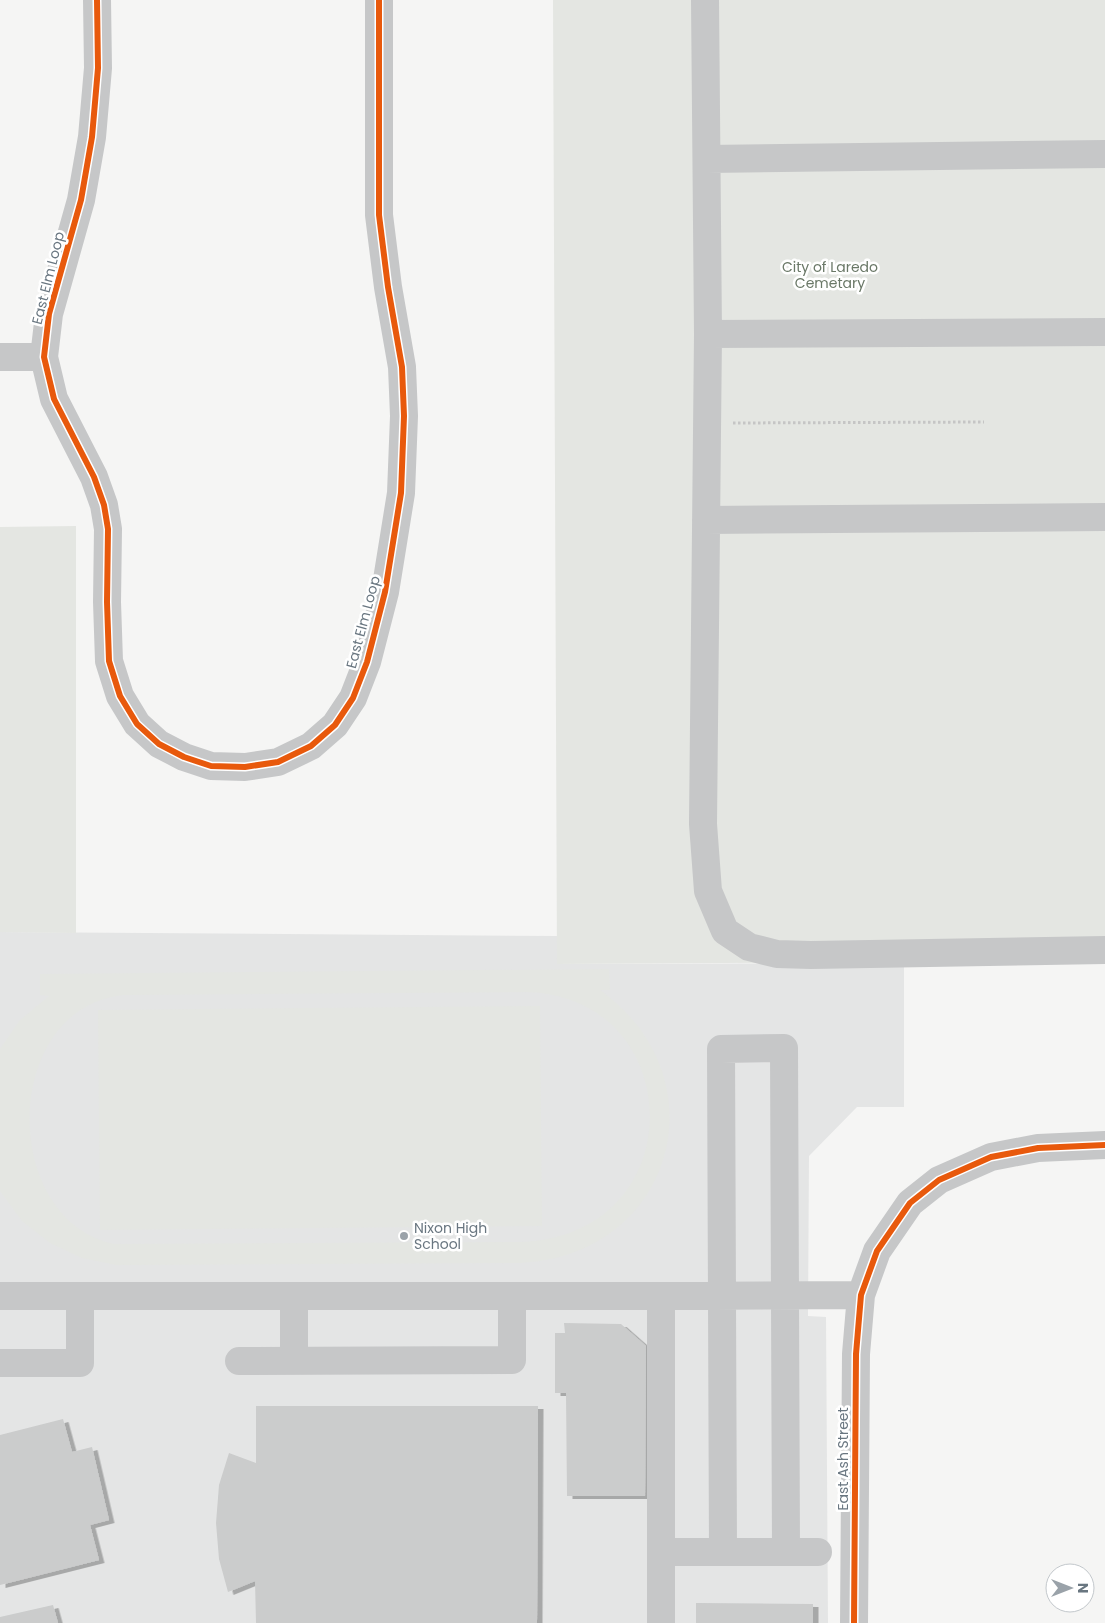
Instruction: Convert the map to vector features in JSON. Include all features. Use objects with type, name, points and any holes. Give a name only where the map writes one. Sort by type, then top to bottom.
[{"type":"street","name":"East Elm Loop","points":[[97,0],[98,68],[92,137],[81,200],[49,314],[44,357],[54,398],[94,476],[104,505],[108,529],[107,602],[109,661],[120,696],[137,724],[160,744],[184,757],[211,766],[245,767],[278,762],[311,746],[335,725],[353,698],[367,662],[386,592],[400,493],[404,416],[402,367],[388,286],[379,215],[379,0]]},
{"type":"street","points":[[706,0],[708,334],[703,824],[708,891],[725,931],[749,947],[777,954],[1105,950]]},
{"type":"street","points":[[707,160],[1105,154]]},
{"type":"street","points":[[708,334],[1105,332]]},
{"type":"street","points":[[0,357],[44,357]]},
{"type":"street","points":[[706,520],[1105,516]]},
{"type":"street","points":[[723,1552],[721,1048],[784,1048],[786,1552]]},
{"type":"street","name":"East Ash Street","points":[[854,1623],[856,1354],[861,1295],[876,1251],[910,1203],[939,1180],[991,1157],[1038,1148],[1105,1144]]},
{"type":"street","points":[[0,1296],[861,1295]]},
{"type":"street","points":[[0,1363],[80,1363],[80,1296]]},
{"type":"street","points":[[294,1296],[294,1360]]},
{"type":"street","points":[[239,1361],[512,1360],[512,1296]]},
{"type":"street","points":[[661,1296],[661,1623]]},
{"type":"street","points":[[661,1552],[818,1552]]},
{"type":"path","points":[[730,423],[984,422]]},
{"type":"shaded area","name":"Nixon High School","points":[[0,932],[557,936],[557,964],[904,963],[904,1107],[857,1107],[809,1156],[808,1316],[826,1317],[828,1623],[0,1623]]},
{"type":"green space","name":"City of Laredo Cemetary","points":[[553,0],[1105,0],[1105,961],[557,964]]},
{"type":"green space","points":[[76,526],[76,933],[0,932],[0,527]]},
{"type":"green space","points":[[609,969],[610,990],[600,990],[638,1027],[661,1069],[670,1114],[664,1157],[645,1197],[614,1230],[572,1253],[520,1263],[116,1265],[82,1258],[50,1243],[22,1221],[0,1191],[0,1049],[20,1020],[49,996],[40,995],[40,974]],"holes":[[[528,992],[581,1004],[619,1033],[642,1072],[650,1117],[642,1161],[618,1201],[578,1229],[522,1242],[114,1244],[77,1227],[50,1197],[34,1158],[30,1116],[36,1074],[54,1036],[83,1009],[123,995]]]},
{"type":"green space","points":[[540,1006],[542,1226],[100,1230],[98,1010]]},
{"type":"building","points":[[564,1323],[621,1324],[646,1346],[645,1496],[567,1496],[566,1393],[555,1393],[555,1333],[565,1333]]},
{"type":"building","points":[[256,1406],[538,1406],[537,1623],[256,1623],[255,1581],[228,1592],[219,1559],[216,1523],[219,1485],[229,1453],[256,1463]]},
{"type":"building","points":[[63,1419],[72,1452],[92,1447],[109,1520],[90,1525],[99,1560],[0,1585],[0,1435]]},
{"type":"building","points":[[696,1603],[813,1604],[813,1623],[696,1623]]},
{"type":"building","points":[[53,1605],[58,1623],[0,1623],[0,1617]]},
{"type":"cycle path","points":[[97,0],[98,68],[92,137],[81,200],[49,314],[44,357],[54,399],[94,477],[104,505],[108,529],[107,602],[109,661],[120,696],[137,724],[159,744],[184,757],[211,766],[245,767],[278,762],[311,746],[335,725],[353,698],[367,662],[385,592],[401,493],[404,416],[402,367],[388,287],[379,215],[379,0]]},
{"type":"cycle path","points":[[854,1623],[856,1354],[861,1295],[877,1251],[910,1203],[939,1180],[991,1157],[1038,1148],[1105,1145]]},
{"type":"place","name":"Nixon High School","points":[[404,1236]]}]
